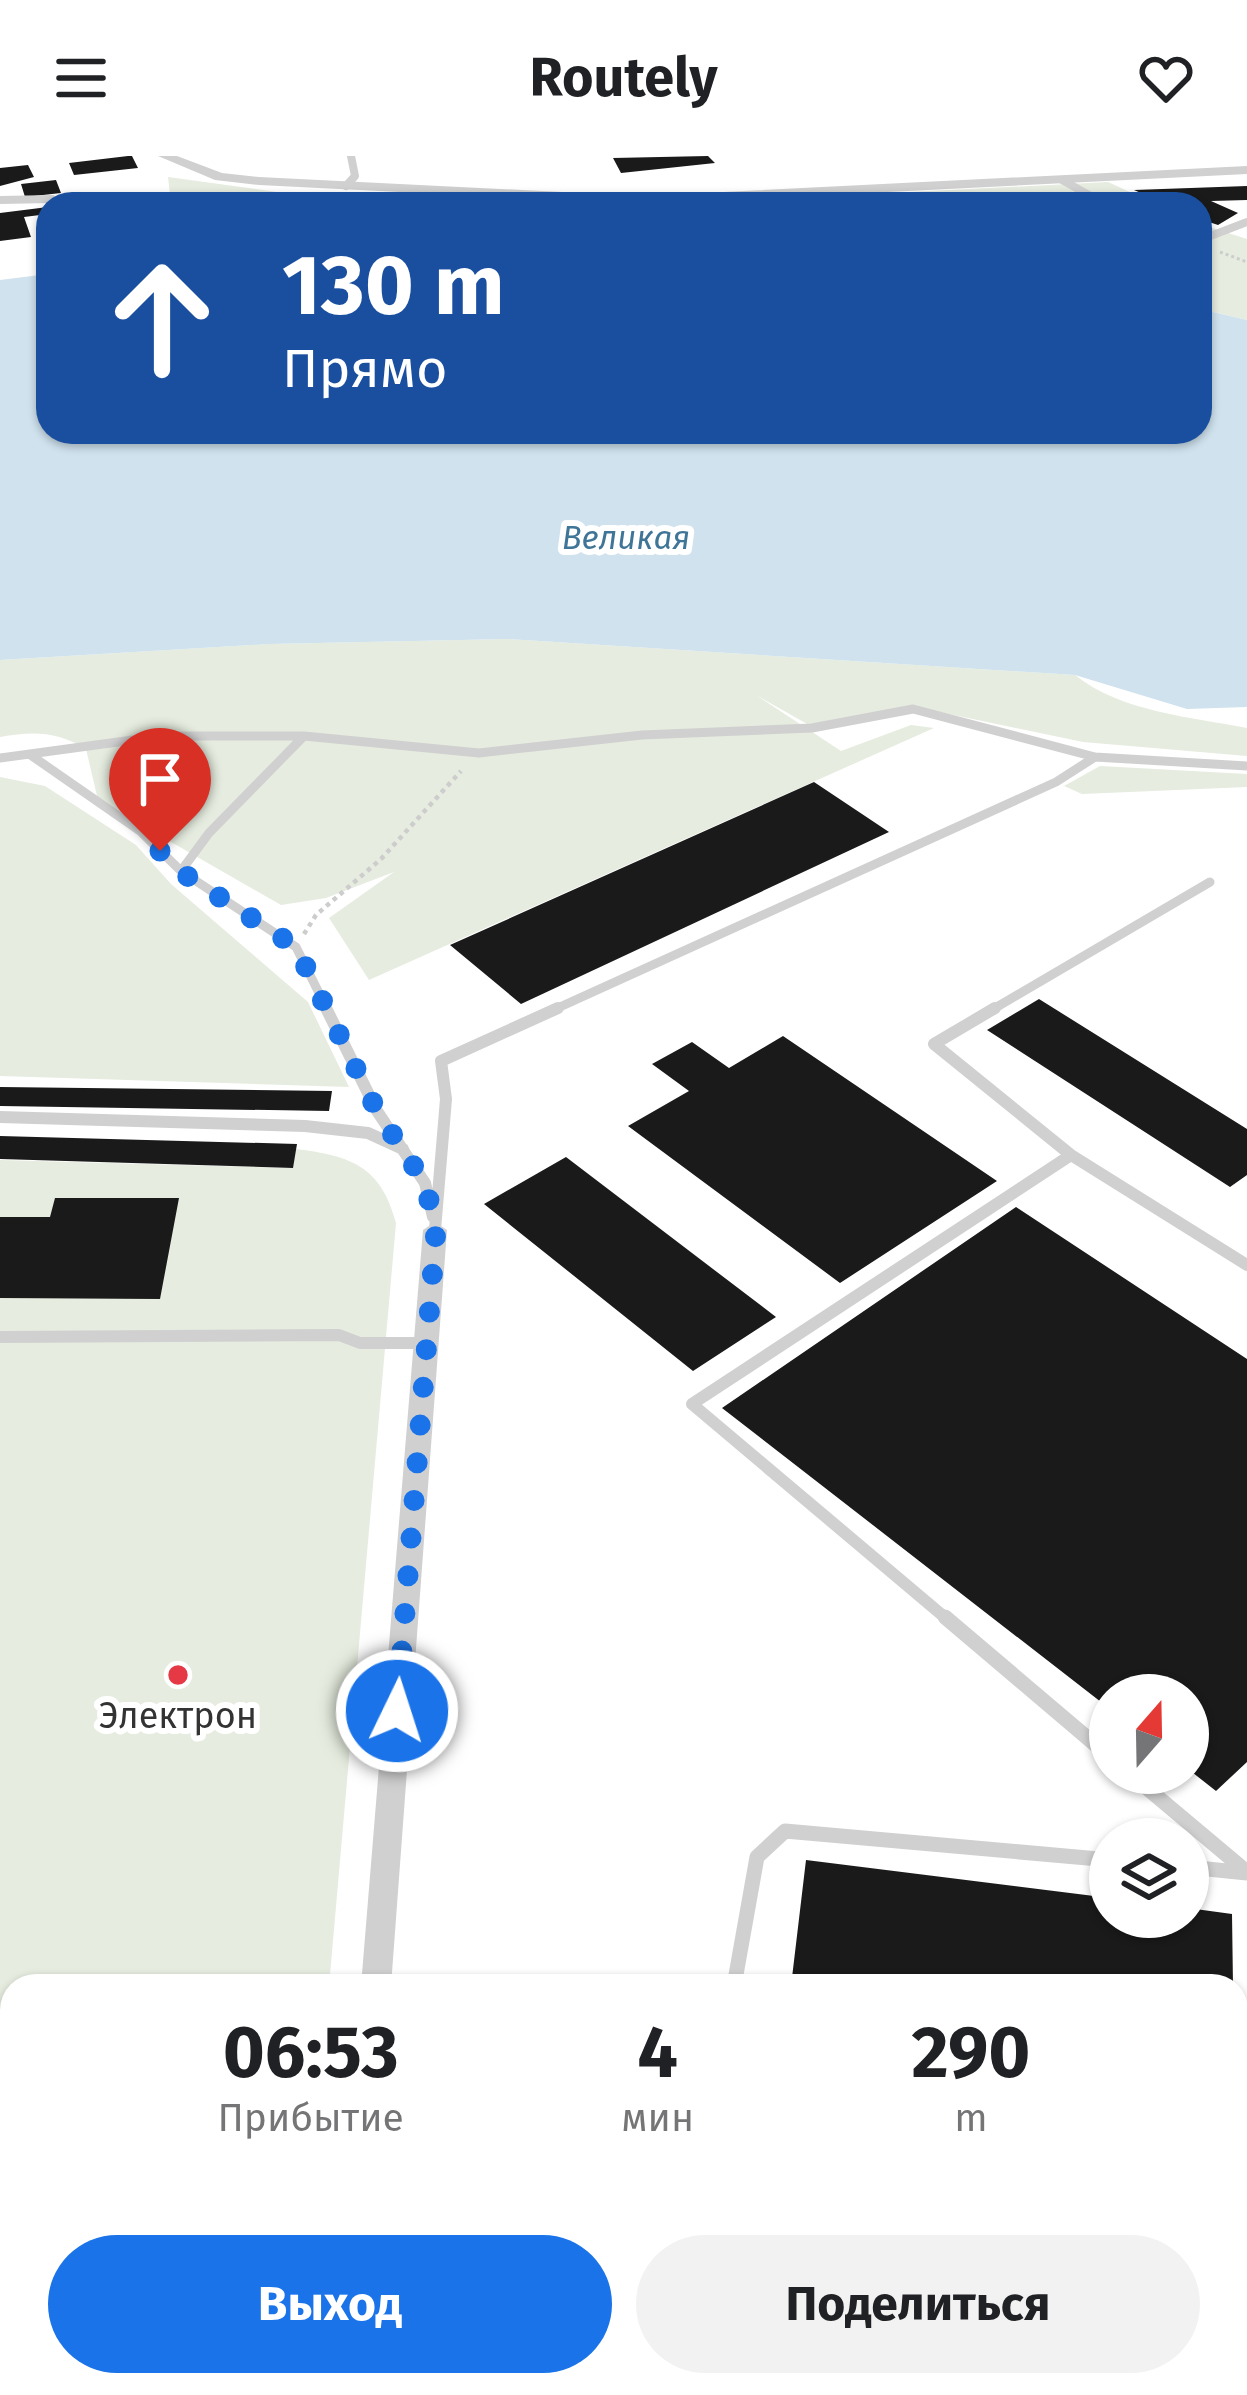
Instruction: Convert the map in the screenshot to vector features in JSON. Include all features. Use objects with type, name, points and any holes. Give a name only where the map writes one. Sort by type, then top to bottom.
[{"type":"street","points":[[165,156],[220,177],[473,192]]},
{"type":"street","points":[[810,192],[1247,170]]},
{"type":"street","points":[[377,1974],[436,1230]]},
{"type":"lane","points":[[346,186],[355,176],[351,156]]},
{"type":"lane","points":[[1062,180],[1084,192]]},
{"type":"lane","points":[[0,200],[36,199]]},
{"type":"lane","points":[[1212,235],[1247,222]]},
{"type":"lane","points":[[0,758],[162,736],[304,736],[479,753],[642,735],[812,728],[913,709],[1095,757],[1247,766]]},
{"type":"lane","points":[[181,872],[209,833],[304,736]]},
{"type":"lane","points":[[32,756],[140,831],[181,872],[296,947],[377,1111],[425,1183],[436,1230]]},
{"type":"lane","points":[[436,1230],[446,1100],[441,1061],[1056,782],[1095,757]]},
{"type":"lane","points":[[1210,882],[934,1044],[1071,1155],[1247,1265]]},
{"type":"lane","points":[[0,1117],[304,1126],[368,1133],[406,1150]]},
{"type":"lane","points":[[1071,1155],[692,1404],[1089,1739]]},
{"type":"lane","points":[[0,1337],[340,1335],[360,1343],[425,1343]]},
{"type":"lane","points":[[1154,1794],[1247,1872]]},
{"type":"lane","points":[[736,1974],[757,1857],[785,1831],[1089,1858]]},
{"type":"lane","points":[[1209,1869],[1247,1872]]},
{"type":"path","points":[[296,947],[316,916],[380,859],[479,753]]},
{"type":"shaded area","points":[[168,177],[277,192],[170,192]]},
{"type":"shaded area","points":[[1108,182],[1130,192],[909,192]]},
{"type":"shaded area","points":[[1212,228],[1247,239],[1247,320],[1212,312]]},
{"type":"shaded area","points":[[508,639],[1075,675],[1135,705],[1247,728],[1247,756],[1083,742],[911,706],[809,725],[756,695],[841,751],[911,725],[934,728],[369,980],[329,918],[394,872],[326,898],[281,905],[98,800],[86,749],[44,734],[0,737],[0,660],[270,644]]},
{"type":"shaded area","points":[[1100,766],[1247,774],[1247,787],[1082,794],[1064,786]]},
{"type":"shaded area","points":[[0,777],[45,786],[136,845],[171,884],[308,1002],[349,1087],[0,1076]]},
{"type":"shaded area","name":"Электрон","points":[[296,1149],[348,1160],[382,1188],[396,1223],[330,1974],[0,1974],[0,1160],[292,1168]]},
{"type":"water","name":"Великая","points":[[36,276],[36,444],[1212,444],[1212,312],[1247,320],[1247,707],[1187,709],[1075,675],[508,639],[270,644],[0,660],[0,280]]},
{"type":"building","points":[[132,156],[138,168],[74,175],[69,163]]},
{"type":"building","points":[[708,156],[715,163],[621,173],[613,158]]},
{"type":"building","points":[[28,165],[34,177],[0,186],[0,168]]},
{"type":"building","points":[[56,180],[61,192],[25,197],[21,184]]},
{"type":"building","points":[[1247,186],[1247,200],[1212,201],[1212,192],[1134,190]]},
{"type":"building","points":[[1212,201],[1238,213],[1218,225],[1212,223]]},
{"type":"building","points":[[36,208],[36,216],[24,217],[31,237],[0,241],[0,213]]},
{"type":"building","points":[[814,782],[889,832],[521,1004],[450,945]]},
{"type":"building","points":[[1039,999],[1247,1129],[1247,1175],[1230,1187],[987,1030]]},
{"type":"building","points":[[783,1036],[997,1181],[840,1283],[628,1126],[689,1091],[652,1064],[692,1042],[729,1068]]},
{"type":"building","points":[[0,1087],[332,1091],[329,1111],[0,1106]]},
{"type":"building","points":[[0,1136],[297,1144],[293,1168],[0,1159]]},
{"type":"building","points":[[566,1157],[776,1317],[693,1371],[484,1204]]},
{"type":"building","points":[[55,1198],[179,1198],[160,1299],[0,1298],[0,1217],[50,1217]]},
{"type":"building","points":[[1016,1207],[1247,1359],[1247,1762],[1216,1791],[1209,1786],[1209,1674],[1089,1674],[1089,1693],[722,1408]]},
{"type":"building","points":[[806,1860],[1089,1895],[1089,1938],[1209,1938],[1209,1911],[1232,1914],[1233,1974],[792,1974]]},
{"type":"place","name":"Электрон","points":[[178,1675]]},
{"type":"route","points":[[160,851],[181,872],[296,947],[377,1111],[425,1183],[436,1230],[397,1711]]}]
